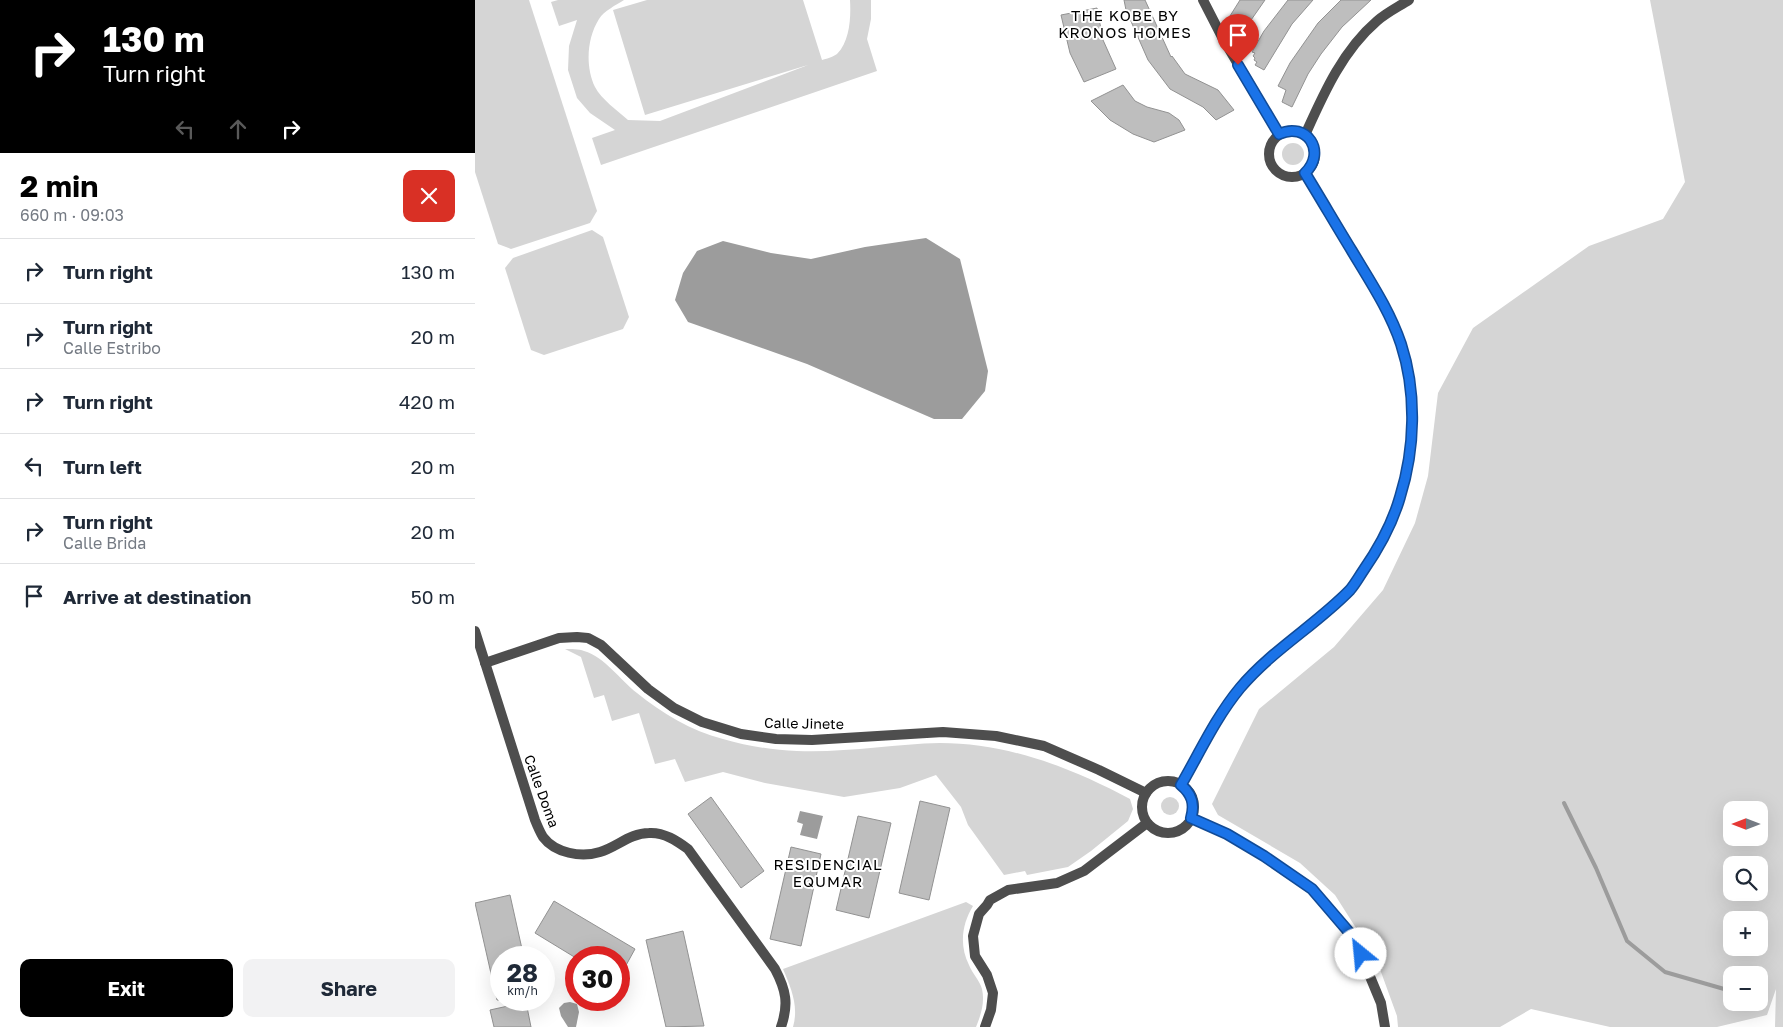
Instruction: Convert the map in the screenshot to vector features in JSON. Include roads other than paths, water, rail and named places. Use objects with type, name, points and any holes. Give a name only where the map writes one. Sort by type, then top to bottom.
[{"type":"street","points":[[1203,0],[1222,37],[1279,134]]},
{"type":"street","points":[[1305,135],[1339,66],[1358,41],[1377,21],[1409,0]]},
{"type":"street","points":[[1292,131],[1305,135],[1314,147],[1315,154],[1310,168],[1298,176],[1284,176],[1273,167],[1270,160],[1270,146],[1279,134],[1292,131]]},
{"type":"street","points":[[1181,785],[1216,723],[1240,688],[1265,662],[1328,612],[1352,588],[1380,546],[1394,516],[1404,484],[1411,447],[1412,414],[1409,379],[1401,345],[1391,319],[1375,288],[1305,173]]},
{"type":"street","name":"Calle Doma","points":[[475,632],[535,820],[543,837],[555,848],[584,855],[600,852],[633,835],[651,832],[676,840],[688,849],[775,969],[782,983],[786,1000],[785,1015],[781,1027]]},
{"type":"street","name":"Calle Jinete","points":[[485,663],[559,638],[588,638],[601,644],[648,689],[674,708],[702,722],[741,734],[776,739],[812,740],[943,732],[995,736],[1043,746],[1146,793]]},
{"type":"street","points":[[1165,781],[1181,785],[1191,796],[1193,810],[1191,818],[1186,825],[1171,833],[1154,829],[1143,816],[1143,800],[1146,793],[1158,783],[1165,781]]},
{"type":"street","points":[[1191,818],[1227,834],[1264,856],[1312,889],[1354,938],[1381,1003],[1385,1027]]},
{"type":"street","points":[[985,1027],[991,1010],[993,993],[987,974],[975,956],[973,936],[979,914],[990,900],[1008,890],[1057,883],[1084,872],[1147,823]]},
{"type":"waterway","points":[[1564,803],[1596,868],[1627,941],[1665,972],[1723,989]]},
{"type":"district","name":"THE KOBE BY KRONOS HOMES","points":[[1125,24]]},
{"type":"district","name":"RESIDENCIAL EQUMAR","points":[[828,872]]}]
